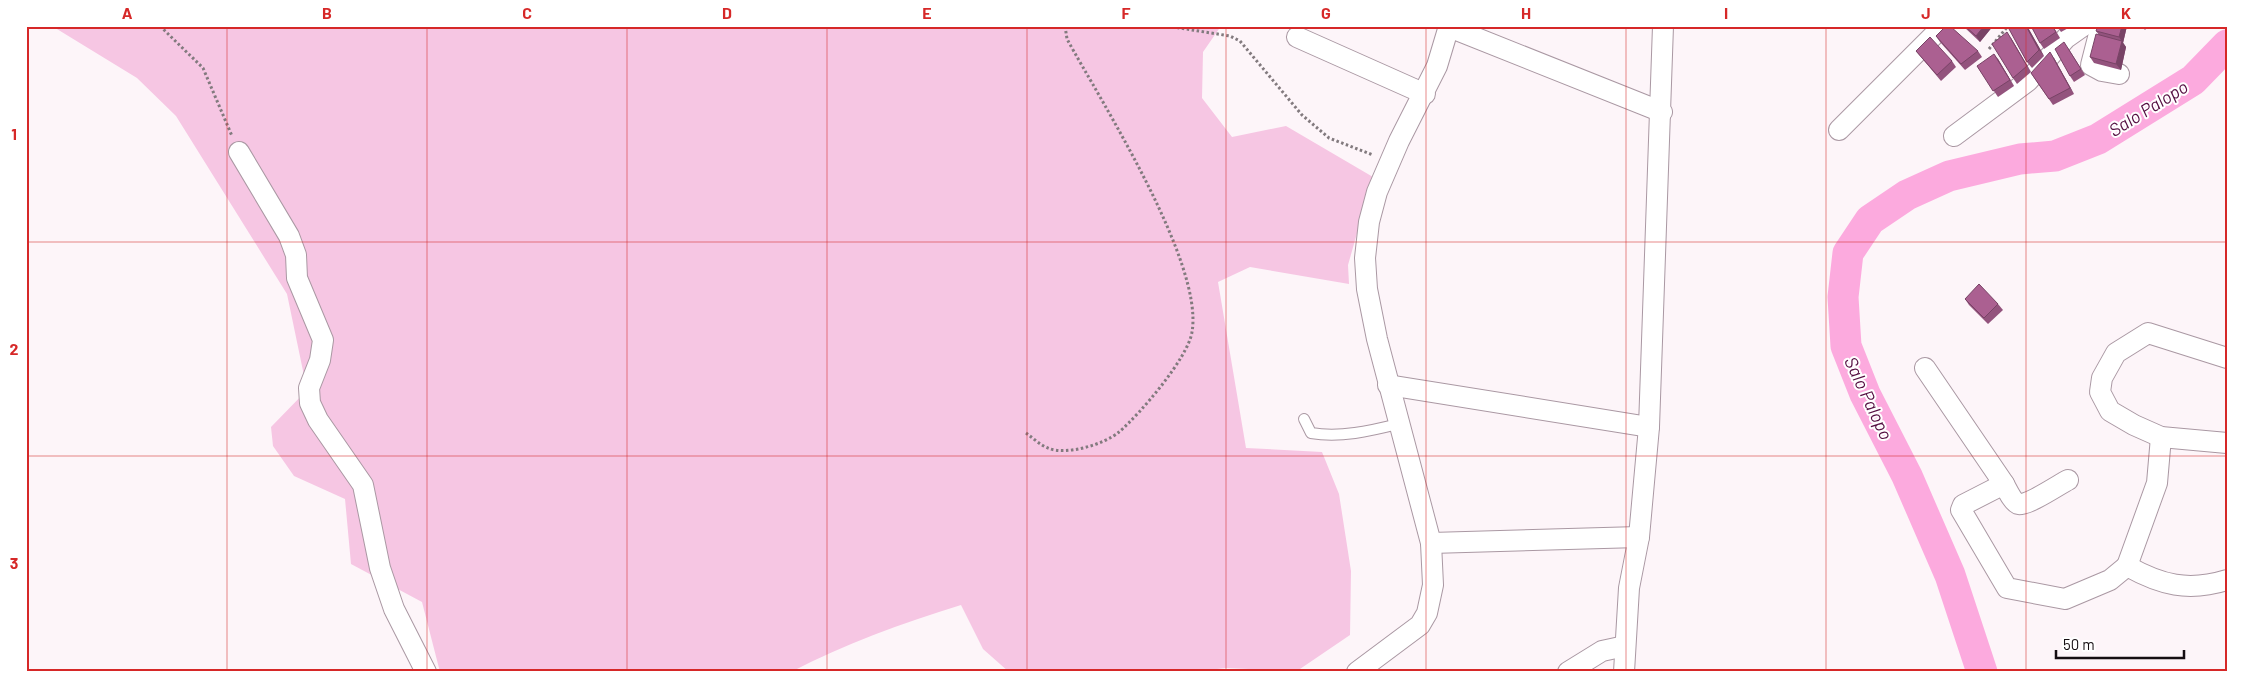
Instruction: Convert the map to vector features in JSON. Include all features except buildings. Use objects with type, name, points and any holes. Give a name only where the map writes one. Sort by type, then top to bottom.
[{"type":"street","points":[[1357,672],[1409,634],[1425,618],[1433,585],[1431,542],[1388,385],[1369,297],[1365,258],[1373,206],[1390,162],[1437,66],[1449,26],[1662,112]]},
{"type":"street","points":[[1624,672],[1629,588],[1639,537],[1649,427],[1662,112],[1663,26]]},
{"type":"street","points":[[1840,130],[1943,26]]},
{"type":"street","points":[[1954,136],[2028,81],[2066,38],[2083,26]]},
{"type":"street","points":[[2101,26],[2091,65],[2102,71],[2120,74]]},
{"type":"street","points":[[1297,37],[1424,94]]},
{"type":"street","points":[[239,152],[275,210],[292,242],[296,255],[297,278],[323,340],[320,360],[309,388],[310,402],[318,420],[361,481],[380,568],[394,608],[426,672]]},
{"type":"street","points":[[2227,358],[2148,333],[2116,353],[2100,383],[2100,392],[2105,404],[2110,411],[2124,420],[2161,437],[2227,442]]},
{"type":"street","points":[[1925,368],[2015,502],[2020,504],[2028,502],[2068,480]]},
{"type":"street","points":[[1388,385],[1649,427]]},
{"type":"street","points":[[2004,484],[1963,505],[1961,510],[2007,588],[2065,599],[2110,580],[2127,566],[2157,483],[2161,437]]},
{"type":"street","points":[[1431,542],[1639,537]]},
{"type":"street","points":[[2127,566],[2151,579],[2176,585],[2204,586],[2227,580]]},
{"type":"street","points":[[1568,672],[1602,651],[1625,646]]},
{"type":"lane","points":[[1304,419],[1311,433],[1322,435],[1364,432],[1398,424]]},
{"type":"path","points":[[160,26],[203,68],[239,152]]},
{"type":"path","points":[[1026,432],[1053,450],[1080,448],[1111,439],[1136,418],[1150,401],[1189,341],[1194,322],[1192,296],[1176,249],[1148,185],[1067,39],[1065,26]]},
{"type":"path","points":[[1167,26],[1193,32],[1230,36],[1240,41],[1302,115],[1329,138],[1390,162]]},
{"type":"path","points":[[1989,49],[2008,26]]},
{"type":"shaded area","points":[[52,26],[1221,26],[1203,52],[1202,98],[1232,137],[1286,126],[1373,177],[1348,265],[1349,284],[1250,267],[1218,282],[1246,448],[1322,452],[1339,494],[1351,571],[1350,635],[1297,671],[1226,668],[1190,672],[1009,672],[983,649],[961,605],[874,635],[832,652],[791,672],[440,672],[422,602],[351,564],[345,499],[294,476],[273,446],[271,427],[307,390],[287,294],[176,116],[137,78]]},
{"type":"waterway","name":"Salo Palopo","points":[[1982,672],[1950,575],[1907,476],[1865,394],[1846,346],[1843,297],[1848,253],[1870,220],[1907,195],[1949,176],[2020,159],[2055,156],[2098,139],[2193,80],[2227,45]]}]
